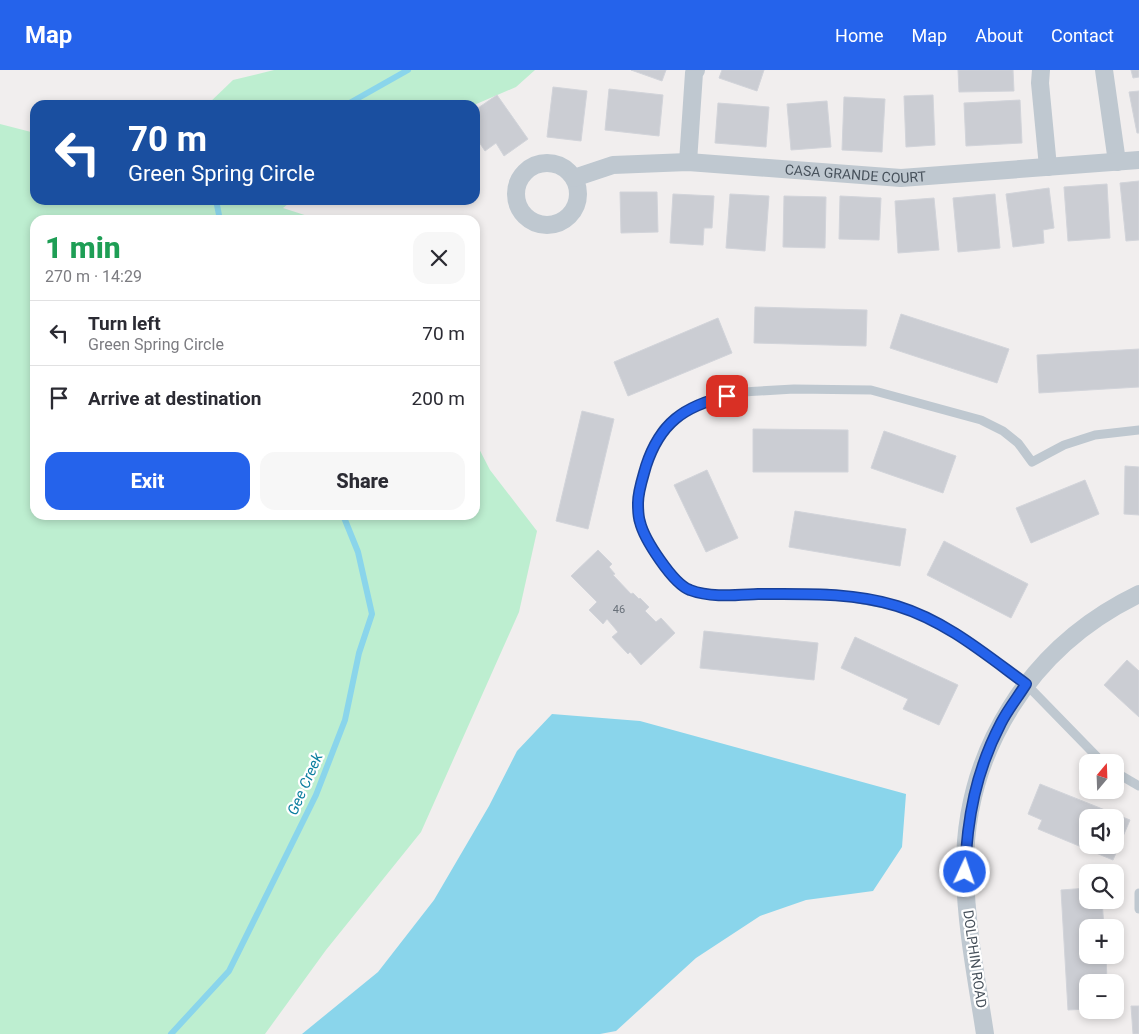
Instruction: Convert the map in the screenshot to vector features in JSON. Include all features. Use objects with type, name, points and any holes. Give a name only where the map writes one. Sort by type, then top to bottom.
[{"type":"street","points":[[688,162],[694,73],[696,70]]},
{"type":"street","points":[[1041,70],[1040,83],[1048,167]]},
{"type":"street","points":[[1104,70],[1117,162]]},
{"type":"street","name":"CASA GRANDE COURT","points":[[574,178],[613,165],[688,162],[901,178],[1139,160]]},
{"type":"street","name":"DOLPHIN ROAD","points":[[985,1034],[967,910],[965,872],[967,833],[974,792],[986,757],[1001,722],[1026,684],[1053,652],[1080,629],[1117,604],[1139,594]]},
{"type":"lane","points":[[1094,754],[1026,684],[959,635],[925,617],[896,606],[826,593],[714,595],[689,590],[670,573],[651,546],[640,522],[638,501],[642,479],[650,456],[664,429],[683,412],[711,400],[743,392],[794,389],[871,390],[981,420],[1003,431],[1018,443],[1032,462],[1064,445],[1095,435],[1139,430]]},
{"type":"lane","points":[[1124,777],[1139,786]]},
{"type":"lane","points":[[1139,893],[1139,909]]},
{"type":"green space","points":[[274,70],[535,70],[516,87],[480,102],[480,100],[212,100],[233,80]]},
{"type":"green space","points":[[0,124],[30,132],[30,205],[287,205],[283,208],[305,215],[30,215],[30,520],[480,520],[480,451],[490,470],[537,531],[519,612],[421,832],[326,950],[265,1034],[0,1034]]},
{"type":"water","points":[[552,714],[640,721],[906,794],[902,847],[873,891],[806,900],[760,916],[696,958],[616,1031],[600,1034],[302,1034],[378,972],[434,900],[489,806],[517,751]]},
{"type":"building","points":[[631,70],[666,70],[662,81]]},
{"type":"building","points":[[722,70],[764,70],[757,91],[719,78]]},
{"type":"building","points":[[958,70],[1013,70],[1014,91],[959,92]]},
{"type":"building","points":[[1131,70],[1139,70],[1139,77],[1133,78]]},
{"type":"building","points":[[553,87],[587,91],[581,141],[547,137]]},
{"type":"building","points":[[609,89],[663,95],[659,136],[605,130]]},
{"type":"building","points":[[1139,91],[1139,133],[1137,133],[1129,92]]},
{"type":"building","points":[[497,95],[528,139],[504,156],[496,143],[485,151],[480,144],[480,107]]},
{"type":"building","points":[[933,95],[935,145],[906,147],[904,96]]},
{"type":"building","points":[[844,97],[885,99],[882,152],[842,150]]},
{"type":"building","points":[[1020,100],[1022,143],[966,146],[964,103]]},
{"type":"building","points":[[827,101],[831,147],[791,150],[787,104]]},
{"type":"building","points":[[718,103],[769,107],[766,147],[715,143]]},
{"type":"building","points":[[1139,181],[1139,240],[1126,241],[1120,183]]},
{"type":"building","points":[[1107,184],[1110,238],[1068,241],[1064,187]]},
{"type":"building","points":[[1049,188],[1054,228],[1043,230],[1044,243],[1013,247],[1006,194]]},
{"type":"building","points":[[620,192],[657,192],[658,232],[621,233]]},
{"type":"building","points":[[673,194],[714,196],[712,228],[704,228],[703,245],[670,243]]},
{"type":"building","points":[[730,194],[769,196],[765,251],[726,248]]},
{"type":"building","points":[[995,194],[1000,248],[958,252],[953,198]]},
{"type":"building","points":[[784,196],[826,197],[825,248],[783,247]]},
{"type":"building","points":[[840,196],[881,198],[879,240],[839,239]]},
{"type":"building","points":[[934,198],[939,250],[898,253],[895,201]]},
{"type":"building","points":[[755,307],[867,310],[866,346],[754,343]]},
{"type":"building","points":[[901,314],[1009,349],[997,383],[890,348]]},
{"type":"building","points":[[718,318],[732,353],[628,396],[614,362]]},
{"type":"building","points":[[1139,349],[1139,387],[1039,393],[1037,355]]},
{"type":"building","points":[[582,411],[614,419],[588,529],[556,521]]},
{"type":"building","points":[[753,429],[848,430],[848,472],[753,472]]},
{"type":"building","points":[[884,431],[956,456],[943,493],[871,468]]},
{"type":"building","points":[[1125,466],[1139,467],[1139,515],[1124,514]]},
{"type":"building","points":[[707,470],[738,538],[706,552],[674,485]]},
{"type":"building","points":[[1085,480],[1099,514],[1031,543],[1016,508]]},
{"type":"building","points":[[795,511],[906,529],[900,566],[789,547]]},
{"type":"building","points":[[944,541],[1028,584],[1011,618],[927,575]]},
{"type":"building","points":[[598,550],[612,564],[609,567],[615,574],[613,575],[631,594],[633,593],[640,598],[649,607],[645,611],[656,622],[661,618],[675,633],[641,665],[630,652],[628,654],[612,637],[618,632],[607,619],[603,624],[589,610],[597,602],[571,576]]},
{"type":"building","points":[[704,631],[818,643],[814,680],[700,668]]},
{"type":"building","points":[[855,637],[958,685],[939,725],[903,709],[908,699],[841,668]]},
{"type":"building","points":[[1127,660],[1139,671],[1139,717],[1104,685]]},
{"type":"building","points":[[1040,784],[1102,809],[1079,809],[1079,846],[1038,829],[1042,820],[1028,814]]},
{"type":"building","points":[[1124,818],[1130,820],[1124,834]]},
{"type":"building","points":[[1098,854],[1116,854],[1113,860]]},
{"type":"building","points":[[1079,889],[1079,909],[1103,909],[1103,919],[1079,919],[1079,964],[1106,964],[1107,974],[1079,974],[1079,1009],[1068,1010],[1061,890]]},
{"type":"building","points":[[1131,1006],[1139,1006],[1139,1034],[1133,1034]]},
{"type":"waterway","name":"Gee Creek","points":[[355,100],[408,70]]},
{"type":"waterway","name":"Gee Creek","points":[[217,205],[219,215]]},
{"type":"waterway","name":"Gee Creek","points":[[171,1034],[229,971],[316,795],[345,720],[359,653],[372,614],[358,552],[345,520]]},
{"type":"route","points":[[727,396],[711,400],[683,412],[664,429],[650,456],[642,479],[638,501],[640,522],[651,546],[670,573],[689,590],[714,595],[826,593],[896,606],[925,617],[959,635],[1026,684],[1001,722],[974,792],[967,833],[965,872]]}]
